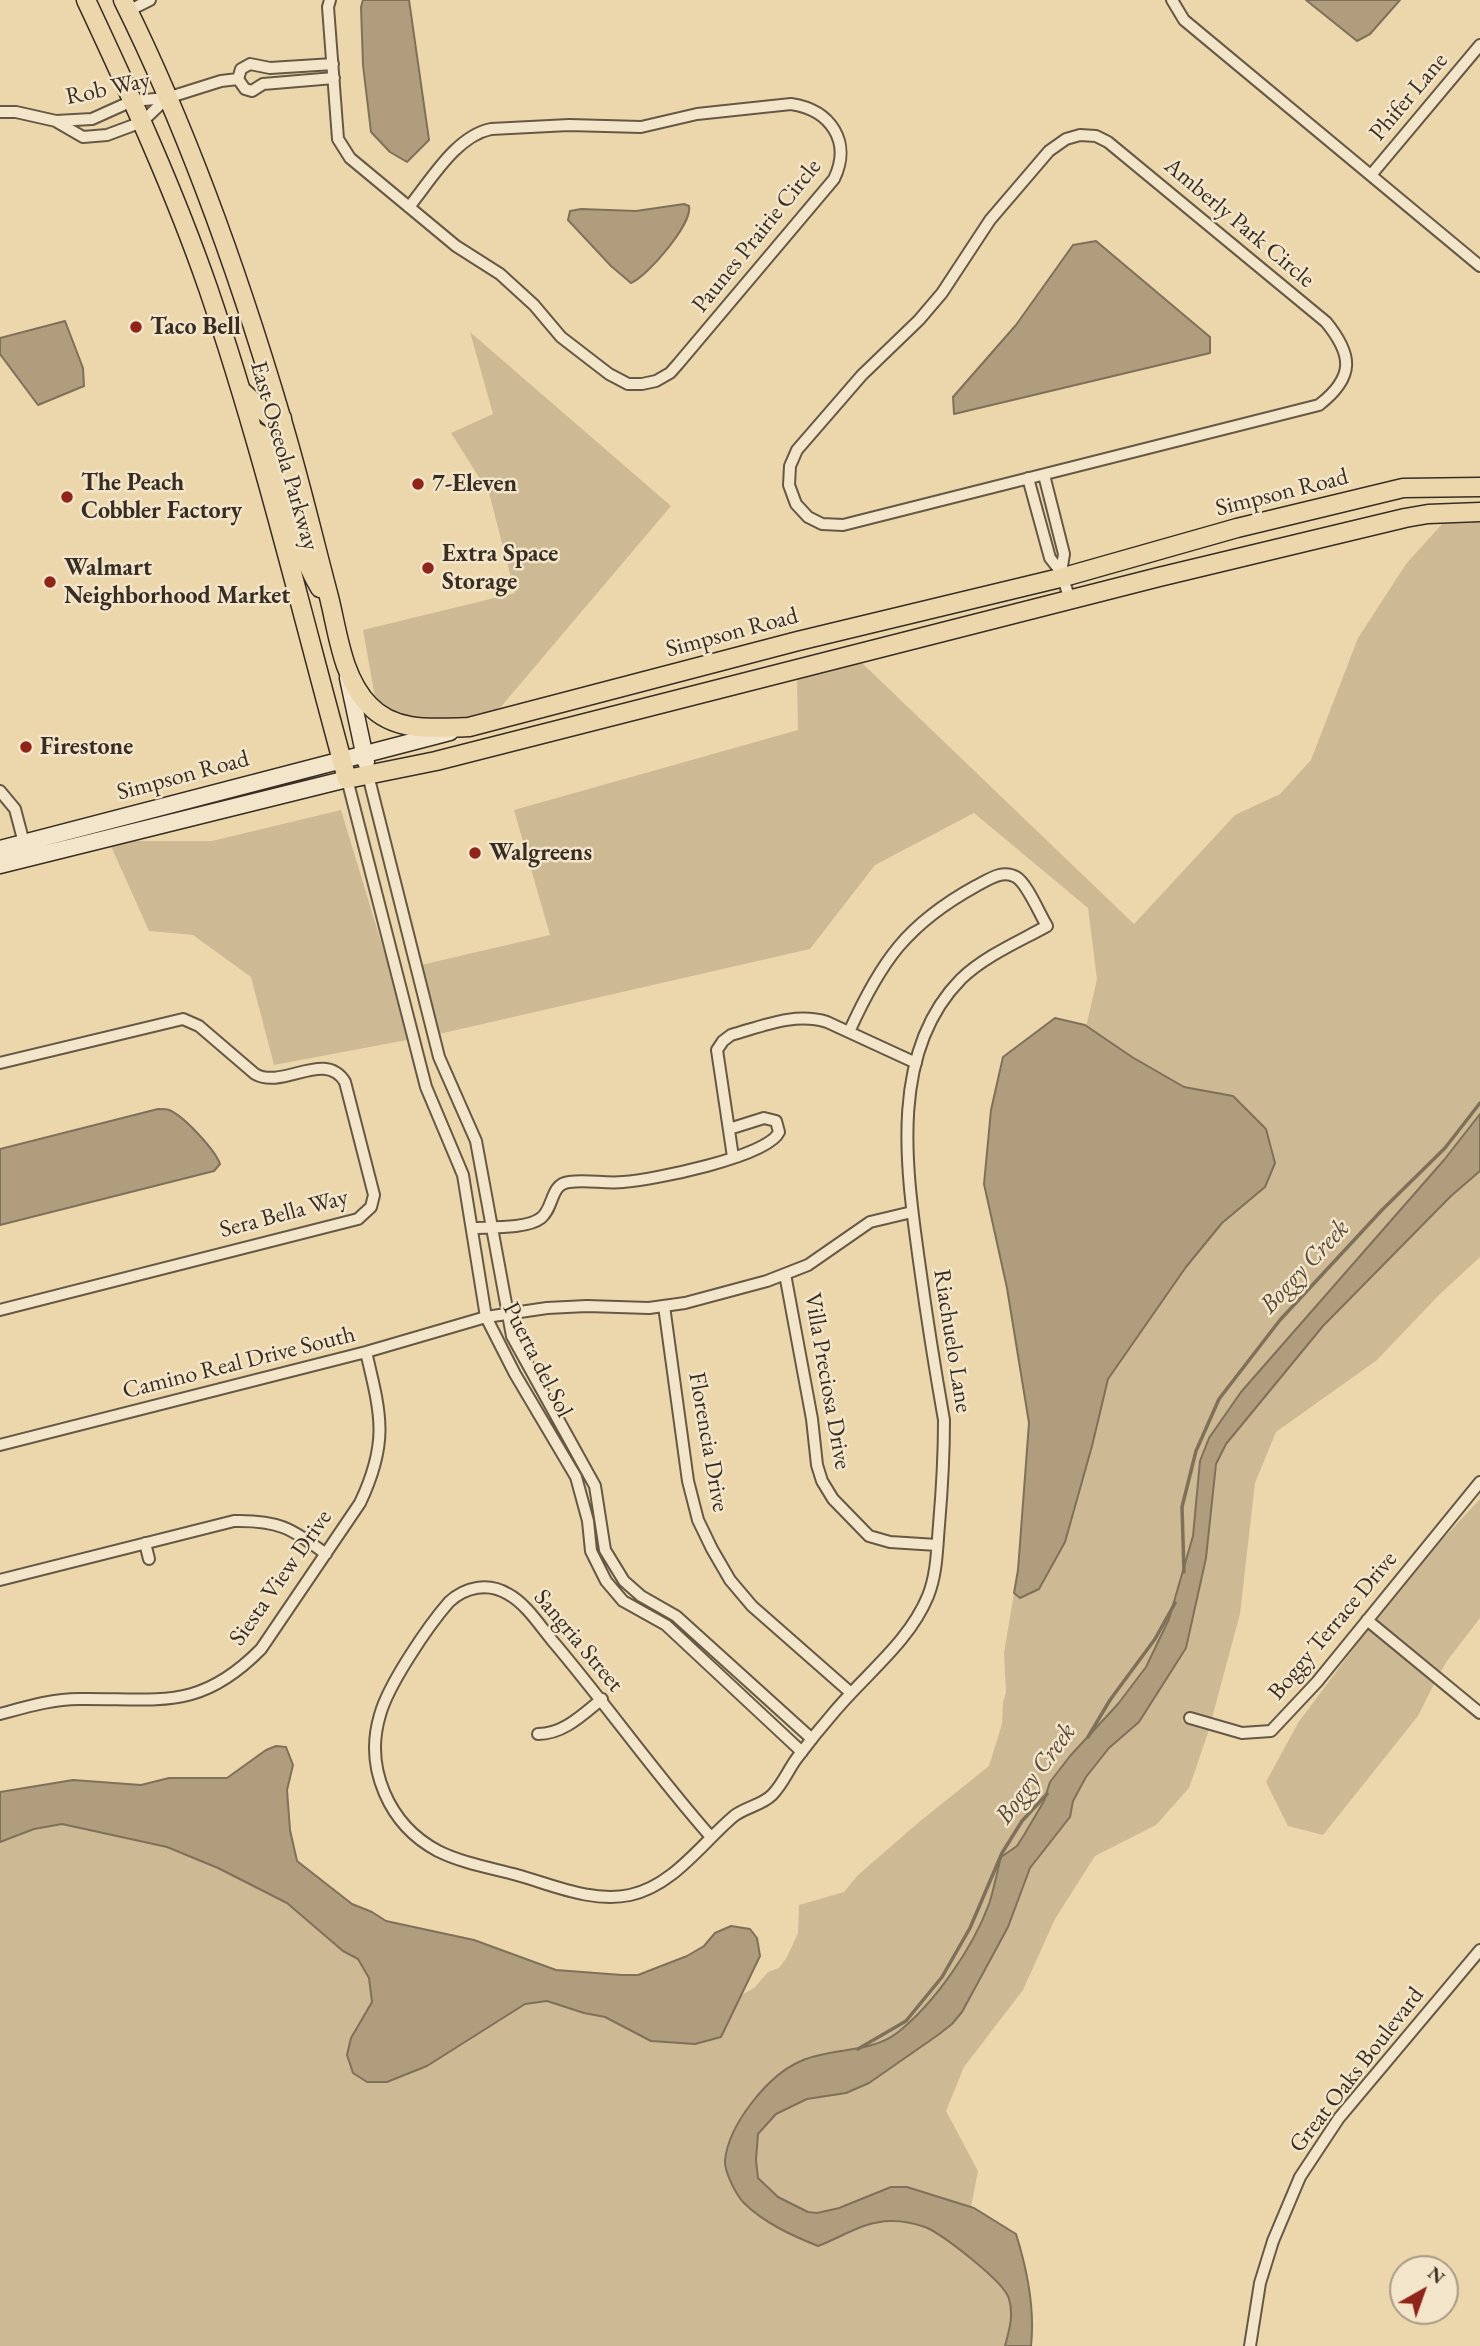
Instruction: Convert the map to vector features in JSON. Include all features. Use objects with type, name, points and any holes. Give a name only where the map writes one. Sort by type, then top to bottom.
[{"type":"main road","name":"East Osceola Parkway","points":[[86,0],[142,122],[198,262],[253,430],[347,779]]},
{"type":"main road","name":"East Osceola Parkway","points":[[126,5],[167,98],[235,271],[282,418],[345,662],[368,775]]},
{"type":"main road","points":[[240,388],[270,417],[282,418]]},
{"type":"main road","points":[[253,430],[273,445],[306,564],[332,609]]},
{"type":"main road","name":"Simpson Road","points":[[24,843],[1237,528],[1403,488],[1480,487]]},
{"type":"main road","name":"Simpson Road","points":[[0,860],[61,850],[347,779],[436,761],[778,673],[1405,518],[1428,514],[1480,512]]},
{"type":"main road","points":[[778,673],[783,659],[799,647],[842,637],[866,626]]},
{"type":"main road","points":[[345,662],[368,705],[383,717],[421,728],[469,727]]},
{"type":"main road","points":[[61,850],[66,840],[79,829]]},
{"type":"main road","points":[[0,860],[15,856],[24,843]]},
{"type":"street","points":[[126,5],[150,0]]},
{"type":"street","name":"Paunes Prairie Circle","points":[[330,0],[328,8],[338,139],[350,158],[409,207],[456,246],[499,274],[534,304],[561,337],[609,374],[628,384],[656,381],[670,373],[834,179],[841,165],[841,153],[839,140],[830,122],[806,106],[791,104],[697,114],[641,128],[569,125],[491,129],[478,132],[458,146],[409,207]]},
{"type":"street","points":[[1172,0],[1184,20],[1480,267]]},
{"type":"street","name":"Phifer Lane","points":[[1371,175],[1480,45]]},
{"type":"street","points":[[238,79],[241,69],[250,64],[260,67],[332,64]]},
{"type":"street","points":[[260,67],[265,75],[263,85]]},
{"type":"street","points":[[238,79],[245,89],[252,91],[263,85],[334,78]]},
{"type":"street","points":[[167,98],[214,83],[238,79]]},
{"type":"street","name":"Rob Way","points":[[0,113],[16,112],[56,121],[92,119],[132,102],[167,98]]},
{"type":"street","name":"Rob Way","points":[[56,121],[73,133],[94,137],[107,135],[142,122],[167,98]]},
{"type":"street","name":"Amberly Park Circle","points":[[1080,135],[1096,136],[1108,142],[1326,322],[1343,342],[1346,363],[1343,380],[1334,393],[1319,405],[1044,475],[843,525],[822,524],[808,517],[796,504],[789,485],[790,466],[797,450],[862,375],[919,320],[942,293],[990,220],[1049,151],[1066,139],[1080,135]]},
{"type":"street","points":[[1044,475],[1064,554],[1063,575],[1070,600]]},
{"type":"street","points":[[1028,478],[1050,558],[1063,575]]},
{"type":"street","name":"Puerta del Sol","points":[[368,775],[439,1056],[476,1140],[512,1336],[595,1486],[605,1550],[624,1581],[642,1596],[676,1616],[812,1739]]},
{"type":"street","name":"Puerta del Sol","points":[[347,779],[408,1021],[431,1098],[463,1175],[486,1317],[515,1374],[576,1477],[588,1521],[591,1551],[606,1581],[623,1601],[666,1625],[802,1752]]},
{"type":"street","points":[[0,791],[15,809],[24,843]]},
{"type":"street","name":"Riachuelo Lane","points":[[788,1773],[812,1739],[916,1621],[929,1593],[936,1566],[944,1420],[912,1212],[907,1138],[916,1063],[924,1038],[943,1003],[961,979],[983,962],[1047,926],[1016,877],[1005,874],[995,876],[929,914],[888,959],[868,990],[849,1032]]},
{"type":"street","points":[[733,1157],[717,1050],[731,1035],[797,1017],[812,1017],[916,1063]]},
{"type":"street","name":"Sera Bella Way","points":[[0,1063],[183,1019],[199,1026],[255,1074],[265,1078],[275,1079],[322,1068],[331,1069],[345,1082],[374,1195],[371,1207],[358,1219],[0,1310]]},
{"type":"street","points":[[431,1098],[452,1089]]},
{"type":"street","points":[[472,1228],[517,1226],[536,1221],[544,1216],[557,1187],[562,1183],[654,1180],[733,1157],[771,1142],[779,1132],[776,1121],[764,1118],[729,1129]]},
{"type":"street","name":"Camino Real Drive South","points":[[0,1445],[366,1352],[486,1317],[560,1307],[649,1308],[685,1303],[767,1281],[808,1265],[870,1222],[912,1212]]},
{"type":"street","name":"Villa Preciosa Drive","points":[[785,1274],[812,1419],[817,1465],[822,1481],[833,1499],[869,1536],[890,1542],[937,1545]]},
{"type":"street","name":"Florencia Drive","points":[[664,1306],[688,1481],[698,1520],[712,1549],[730,1580],[752,1606],[851,1693]]},
{"type":"street","name":"Siesta View Drive","points":[[0,1714],[44,1702],[76,1699],[137,1701],[194,1694],[223,1681],[244,1666],[261,1649],[360,1503],[372,1477],[380,1446],[380,1413],[366,1352]]},
{"type":"street","name":"Boggy Terrace Drive","points":[[1190,1718],[1242,1733],[1271,1731],[1317,1682],[1480,1482]]},
{"type":"street","points":[[0,1580],[234,1521],[261,1520],[280,1524],[326,1553]]},
{"type":"street","points":[[145,1543],[149,1559]]},
{"type":"street","name":"Sangria Street","points":[[711,1837],[601,1699],[514,1598],[502,1591],[488,1587],[466,1590],[454,1598],[445,1607],[386,1698],[375,1740],[376,1762],[383,1790],[405,1826],[438,1851],[459,1859],[593,1896],[628,1896],[653,1886],[668,1876],[740,1812],[772,1796],[788,1773]]},
{"type":"street","points":[[1367,1620],[1480,1713]]},
{"type":"street","points":[[538,1734],[562,1729],[601,1699]]},
{"type":"street","name":"Great Oaks Boulevard","points":[[1250,2346],[1260,2283],[1283,2214],[1300,2178],[1339,2118],[1480,1950]]},
{"type":"shaded area","points":[[363,0],[409,0],[429,140],[407,162],[390,152],[371,132],[363,65]]},
{"type":"shaded area","points":[[1306,0],[1400,0],[1370,34],[1357,41]]},
{"type":"shaded area","points":[[684,204],[689,206],[688,214],[677,236],[647,271],[631,283],[611,266],[568,220],[570,211],[581,209],[636,211]]},
{"type":"shaded area","points":[[1096,241],[1210,337],[1210,353],[954,414],[953,397],[1016,325],[1073,245]]},
{"type":"shaded area","points":[[65,321],[83,368],[84,386],[38,405],[0,354],[0,338]]},
{"type":"shaded area","points":[[470,332],[671,506],[494,715],[454,725],[406,719],[376,703],[363,630],[515,593],[489,493],[451,433],[493,414]]},
{"type":"shaded area","points":[[1480,509],[1480,1114],[1444,1160],[1241,1392],[1209,1438],[1200,1461],[1193,1536],[1169,1619],[1146,1667],[1118,1704],[1050,1782],[1044,1801],[1017,1846],[1001,1857],[982,1921],[949,1977],[921,2012],[892,2036],[873,2046],[836,2051],[809,2060],[775,2079],[762,2091],[741,2121],[725,2161],[743,2202],[790,2234],[818,2246],[864,2226],[883,2221],[921,2226],[933,2231],[972,2259],[1005,2291],[1011,2311],[1005,2346],[0,2346],[0,1842],[34,1829],[62,1824],[167,1847],[196,1858],[288,1903],[343,1951],[358,1959],[369,1978],[372,2002],[525,2004],[547,2001],[605,2017],[651,2041],[721,2037],[741,1995],[754,1988],[768,1972],[779,1968],[787,1957],[798,1933],[799,1905],[844,1892],[858,1875],[989,1766],[1002,1724],[1006,1693],[1004,1653],[1014,1593],[1021,1598],[1065,1542],[1108,1379],[1186,1267],[1222,1223],[1265,1187],[1233,1096],[1184,1087],[1086,1027],[1097,979],[1088,908],[974,813],[875,865],[810,949],[439,1034],[421,965],[550,935],[514,810],[798,730],[797,678],[862,663],[1134,924],[1235,815],[1280,794],[1311,760],[1358,638],[1406,564],[1452,513]]},
{"type":"shaded area","points":[[341,810],[385,955],[407,1040],[274,1065],[251,977],[193,935],[149,931],[110,844],[123,841],[212,841]]},
{"type":"shaded area","points":[[1055,1018],[1085,1025],[1132,1057],[1184,1087],[1233,1096],[1266,1129],[1275,1163],[1265,1187],[1222,1223],[1186,1267],[1108,1379],[1065,1542],[1039,1589],[1020,1598],[1014,1593],[1029,1423],[1007,1288],[984,1184],[991,1110],[1003,1057]]},
{"type":"shaded area","points":[[158,1109],[175,1113],[198,1134],[220,1164],[214,1171],[0,1225],[0,1149]]},
{"type":"shaded area","points":[[1480,1114],[1480,1171],[1451,1196],[1323,1326],[1226,1444],[1216,1464],[1206,1558],[1186,1648],[1139,1722],[1109,1748],[1086,1777],[1073,1801],[1070,1817],[1030,1868],[1008,1927],[962,2012],[938,2035],[869,2083],[846,2093],[807,2099],[776,2114],[758,2134],[758,2178],[778,2197],[808,2212],[817,2213],[839,2208],[891,2187],[907,2187],[974,2208],[1016,2234],[1029,2290],[1031,2346],[1005,2346],[1011,2317],[1009,2299],[997,2282],[958,2248],[925,2227],[897,2221],[873,2223],[818,2246],[799,2238],[760,2217],[741,2199],[726,2170],[728,2146],[752,2102],[776,2077],[801,2061],[886,2040],[925,2007],[951,1974],[982,1921],[1001,1857],[1017,1846],[1044,1801],[1050,1782],[1118,1704],[1146,1667],[1169,1619],[1193,1536],[1200,1461],[1209,1438],[1241,1392],[1444,1160]]},
{"type":"shaded area","points":[[1480,1171],[1480,1257],[1439,1295],[1377,1360],[1276,1432],[1255,1483],[1240,1614],[1212,1718],[1187,1711],[1182,1721],[1209,1730],[1189,1788],[1156,1825],[1095,1856],[1055,1919],[1023,1990],[964,2067],[946,2111],[978,2171],[971,2207],[907,2187],[817,2213],[808,2212],[778,2197],[758,2178],[758,2134],[776,2114],[807,2099],[846,2093],[885,2072],[952,2024],[1008,1927],[1030,1868],[1070,1817],[1073,1801],[1086,1777],[1122,1736],[1186,1648],[1206,1558],[1216,1464],[1226,1444],[1323,1326],[1451,1196]]},
{"type":"shaded area","points":[[1480,1499],[1480,1618],[1440,1673],[1376,1619],[1425,1558]]},
{"type":"shaded area","points":[[1368,1629],[1434,1684],[1418,1716],[1323,1835],[1288,1826],[1266,1782],[1298,1723]]},
{"type":"shaded area","points":[[276,1746],[286,1747],[293,1765],[287,1790],[290,1830],[297,1861],[352,1904],[386,1921],[474,1940],[556,1970],[622,1975],[638,1975],[687,1956],[704,1946],[715,1933],[731,1926],[750,1929],[757,1938],[760,1956],[721,2037],[695,2044],[651,2041],[605,2017],[547,2001],[525,2004],[427,2066],[387,2082],[367,2082],[353,2073],[347,2055],[351,2038],[372,2002],[369,1978],[358,1959],[343,1951],[287,1903],[218,1868],[167,1847],[62,1824],[34,1829],[0,1842],[0,1792],[73,1780],[141,1785],[169,1778],[227,1778],[266,1750]]},
{"type":"waterway","name":"Boggy Creek","points":[[1184,1572],[1182,1507],[1196,1451],[1219,1399],[1280,1320],[1382,1210],[1445,1148],[1480,1103]]},
{"type":"waterway","name":"Boggy Creek","points":[[1088,1737],[1110,1700],[1155,1639],[1175,1603]]},
{"type":"waterway","name":"Boggy Creek","points":[[858,2049],[906,2021],[942,1977],[970,1928],[1002,1853],[1022,1821],[1047,1794]]},
{"type":"place","name":"Taco Bell","points":[[136,327]]},
{"type":"place","name":"7-Eleven","points":[[418,484]]},
{"type":"place","name":"The Peach Cobbler Factory","points":[[67,497]]},
{"type":"place","name":"Extra Space Storage","points":[[428,568]]},
{"type":"place","name":"Walmart Neighborhood Market","points":[[50,582]]},
{"type":"place","name":"Firestone","points":[[26,747]]},
{"type":"place","name":"Walgreens","points":[[475,853]]}]
